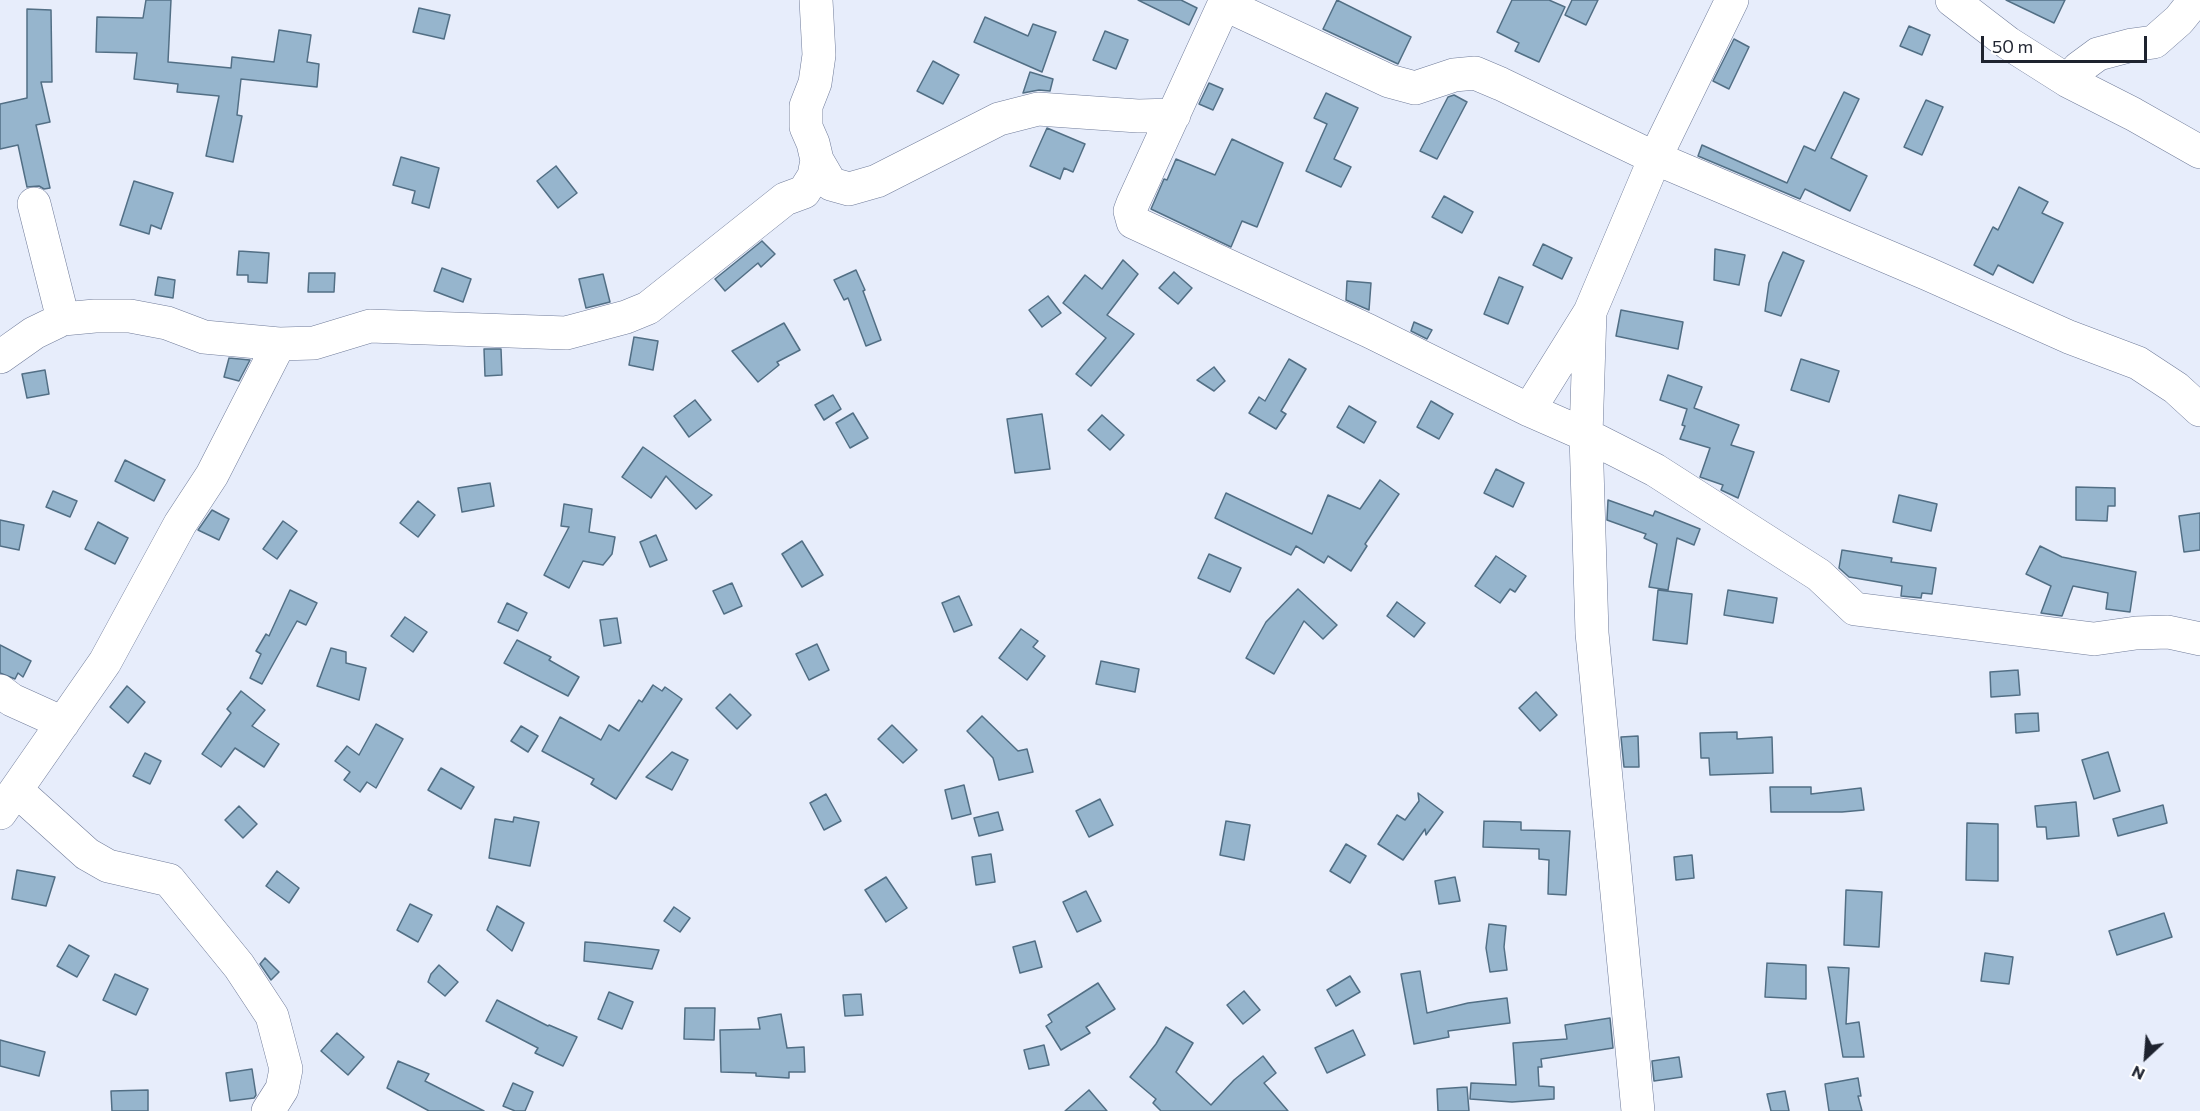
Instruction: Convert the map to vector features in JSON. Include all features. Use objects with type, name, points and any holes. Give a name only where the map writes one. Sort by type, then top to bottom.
[{"type":"street","points":[[816,0],[819,55],[815,83],[807,106],[806,128],[817,160],[831,183],[849,189],[877,182],[999,119],[1038,109],[1138,116],[1174,114]]},
{"type":"street","points":[[1529,410],[1590,312],[1655,158],[1732,0]]},
{"type":"street","points":[[1952,0],[2008,43],[2068,81],[2200,152]]},
{"type":"street","points":[[2068,81],[2098,54],[2154,42],[2179,20],[2195,0]]},
{"type":"street","points":[[2200,410],[2176,388],[2138,363],[2069,337],[1929,274],[1655,158],[1475,73],[1454,75],[1415,88],[1389,81],[1225,2],[1130,212],[1133,222],[1272,285],[1529,410],[1586,435],[1654,470],[1819,574],[1855,609],[2094,639],[2136,633],[2168,632],[2200,639]]},
{"type":"street","points":[[0,357],[34,333],[63,319],[130,316],[167,323],[204,337],[279,344],[314,343],[370,326],[566,333],[626,318],[648,308],[785,199],[804,192],[814,176],[817,160]]},
{"type":"street","points":[[34,204],[63,319]]},
{"type":"street","points":[[1590,312],[1586,435],[1592,633],[1638,1111]]},
{"type":"street","points":[[268,1111],[282,1089],[286,1069],[272,1016],[239,966],[169,880],[108,866],[8,801],[105,662],[180,524],[212,475],[279,344]]},
{"type":"street","points":[[0,692],[12,700],[63,723]]},
{"type":"building","points":[[146,0],[171,0],[168,62],[231,68],[232,57],[274,62],[279,30],[311,35],[307,62],[319,64],[317,87],[241,79],[237,115],[242,116],[233,162],[206,156],[219,96],[177,92],[178,84],[134,79],[137,53],[96,52],[97,17],[143,18]]},
{"type":"building","points":[[1138,0],[1181,0],[1197,8],[1189,25]]},
{"type":"building","points":[[1337,0],[1411,37],[1398,64],[1323,29]]},
{"type":"building","points":[[1512,0],[1549,0],[1565,7],[1539,62],[1515,51],[1519,43],[1497,32]]},
{"type":"building","points":[[1572,0],[1598,0],[1586,25],[1565,15]]},
{"type":"building","points":[[2006,0],[2065,0],[2054,23]]},
{"type":"building","points":[[419,8],[450,15],[444,39],[413,32]]},
{"type":"building","points":[[27,9],[51,10],[52,82],[41,82],[50,122],[36,125],[50,188],[44,189],[39,186],[27,187],[18,145],[0,149],[0,104],[27,98]]},
{"type":"building","points":[[985,17],[1028,36],[1033,24],[1056,32],[1042,72],[974,42]]},
{"type":"building","points":[[1909,26],[1930,35],[1922,55],[1900,46]]},
{"type":"building","points":[[1105,31],[1128,40],[1116,69],[1093,60]]},
{"type":"building","points":[[1734,39],[1749,47],[1729,89],[1713,81]]},
{"type":"building","points":[[933,61],[959,75],[943,104],[917,91]]},
{"type":"building","points":[[1030,72],[1053,79],[1050,91],[1039,90],[1023,93]]},
{"type":"building","points":[[1209,83],[1223,89],[1213,110],[1199,104]]},
{"type":"building","points":[[1844,92],[1859,99],[1831,158],[1867,176],[1850,211],[1805,189],[1800,199],[1698,156],[1702,145],[1787,183],[1804,146],[1815,151]]},
{"type":"building","points":[[1326,93],[1358,108],[1334,159],[1351,167],[1341,187],[1306,171],[1327,124],[1314,118]]},
{"type":"building","points":[[1454,95],[1467,102],[1437,159],[1420,151],[1448,97]]},
{"type":"building","points":[[1926,100],[1943,107],[1922,155],[1904,147]]},
{"type":"building","points":[[1047,128],[1085,144],[1073,172],[1064,168],[1060,179],[1030,166]]},
{"type":"building","points":[[1232,139],[1283,163],[1257,227],[1242,221],[1231,247],[1151,209],[1176,159],[1215,175]]},
{"type":"building","points":[[401,157],[439,168],[429,208],[412,203],[415,191],[393,185]]},
{"type":"building","points":[[556,166],[577,193],[558,208],[537,181]]},
{"type":"building","points":[[134,181],[173,193],[161,229],[151,225],[149,234],[120,225]]},
{"type":"building","points":[[2019,187],[2048,202],[2042,213],[2063,223],[2033,283],[1998,265],[1993,275],[1974,265],[1993,227],[1998,230]]},
{"type":"building","points":[[1444,196],[1473,212],[1462,233],[1432,217]]},
{"type":"building","points":[[762,241],[775,254],[761,267],[758,263],[725,291],[715,279]]},
{"type":"building","points":[[1543,244],[1572,258],[1562,279],[1533,265]]},
{"type":"building","points":[[1715,249],[1745,255],[1739,285],[1714,280]]},
{"type":"building","points":[[239,251],[269,253],[267,283],[248,282],[248,275],[237,275]]},
{"type":"building","points":[[1783,252],[1804,261],[1781,316],[1765,311],[1769,283]]},
{"type":"building","points":[[1123,260],[1138,274],[1107,315],[1134,334],[1091,386],[1076,374],[1106,338],[1063,303],[1085,275],[1102,289]]},
{"type":"building","points":[[442,268],[471,279],[463,302],[434,291]]},
{"type":"building","points":[[856,270],[881,340],[866,346],[848,298],[844,300],[834,280]]},
{"type":"building","points":[[1174,272],[1192,288],[1178,304],[1159,288]]},
{"type":"building","points":[[309,273],[335,273],[334,292],[308,292]]},
{"type":"building","points":[[603,274],[610,302],[586,308],[579,279]]},
{"type":"building","points":[[158,277],[175,280],[173,298],[155,295]]},
{"type":"building","points":[[1499,277],[1523,287],[1508,324],[1484,314]]},
{"type":"building","points":[[1347,281],[1371,283],[1369,310],[1346,300]]},
{"type":"building","points":[[1048,296],[1061,313],[1042,327],[1029,310]]},
{"type":"building","points":[[1621,310],[1683,322],[1678,349],[1616,336]]},
{"type":"building","points":[[1414,322],[1432,330],[1427,339],[1411,331]]},
{"type":"building","points":[[784,323],[800,350],[777,362],[779,365],[758,382],[732,351]]},
{"type":"building","points":[[634,337],[658,341],[653,370],[629,365]]},
{"type":"building","points":[[484,349],[501,349],[502,375],[485,376]]},
{"type":"building","points":[[229,358],[250,360],[239,381],[224,377]]},
{"type":"building","points":[[1289,359],[1306,369],[1281,411],[1286,414],[1276,429],[1249,413],[1259,397],[1265,401]]},
{"type":"building","points":[[1801,359],[1839,371],[1829,402],[1791,390]]},
{"type":"building","points":[[1214,367],[1225,381],[1214,391],[1197,380]]},
{"type":"building","points":[[45,370],[49,394],[27,398],[22,374]]},
{"type":"building","points":[[1668,375],[1702,387],[1694,408],[1739,425],[1731,445],[1754,452],[1738,498],[1721,490],[1723,485],[1700,477],[1710,448],[1680,439],[1685,426],[1682,425],[1687,409],[1660,400]]},
{"type":"building","points":[[833,395],[841,409],[824,420],[815,405]]},
{"type":"building","points":[[695,400],[711,420],[689,437],[674,416]]},
{"type":"building","points":[[1431,401],[1453,414],[1439,439],[1417,427]]},
{"type":"building","points":[[1349,406],[1376,422],[1364,443],[1337,427]]},
{"type":"building","points":[[853,413],[868,438],[850,448],[836,423]]},
{"type":"building","points":[[1042,414],[1050,469],[1015,473],[1007,419]]},
{"type":"building","points":[[1102,415],[1124,435],[1110,450],[1088,430]]},
{"type":"building","points":[[643,447],[712,495],[696,509],[666,476],[651,498],[622,477]]},
{"type":"building","points":[[125,460],[165,480],[154,501],[115,481]]},
{"type":"building","points":[[1496,469],[1524,483],[1513,507],[1484,493]]},
{"type":"building","points":[[1380,480],[1399,494],[1365,544],[1367,546],[1351,571],[1328,556],[1324,563],[1296,546],[1291,555],[1215,518],[1226,493],[1312,534],[1328,495],[1360,509]]},
{"type":"building","points":[[490,483],[494,506],[462,512],[458,488]]},
{"type":"building","points":[[2076,487],[2115,488],[2115,506],[2108,506],[2107,521],[2076,520]]},
{"type":"building","points":[[53,491],[77,501],[70,517],[46,507]]},
{"type":"building","points":[[1899,495],[1937,504],[1931,531],[1893,522]]},
{"type":"building","points":[[1608,500],[1653,516],[1655,511],[1700,529],[1694,545],[1677,538],[1668,590],[1649,587],[1657,544],[1644,538],[1646,534],[1607,520]]},
{"type":"building","points":[[418,501],[435,515],[418,537],[400,523]]},
{"type":"building","points":[[564,504],[592,509],[589,532],[615,537],[612,554],[603,565],[583,561],[569,588],[544,575],[569,527],[561,526]]},
{"type":"building","points":[[212,510],[229,519],[219,540],[198,530]]},
{"type":"building","points":[[2200,513],[2200,550],[2184,552],[2179,516]]},
{"type":"building","points":[[0,520],[24,525],[19,550],[0,546]]},
{"type":"building","points":[[283,521],[297,531],[277,559],[263,549]]},
{"type":"building","points":[[98,522],[128,538],[115,564],[85,549]]},
{"type":"building","points":[[656,535],[667,560],[650,567],[640,542]]},
{"type":"building","points":[[802,541],[823,575],[802,587],[782,554]]},
{"type":"building","points":[[2040,546],[2062,557],[2136,572],[2130,612],[2106,609],[2108,593],[2073,586],[2062,616],[2041,613],[2051,586],[2026,574]]},
{"type":"building","points":[[1842,550],[1892,558],[1891,562],[1936,568],[1932,594],[1922,593],[1921,598],[1901,596],[1902,586],[1849,577],[1839,568]]},
{"type":"building","points":[[1209,554],[1241,568],[1230,592],[1198,578]]},
{"type":"building","points":[[1496,556],[1526,576],[1515,592],[1510,589],[1500,603],[1475,586]]},
{"type":"building","points":[[732,583],[742,606],[724,614],[713,591]]},
{"type":"building","points":[[1298,589],[1337,625],[1323,639],[1304,621],[1274,674],[1246,658],[1266,622]]},
{"type":"building","points":[[290,590],[317,603],[306,625],[297,621],[262,684],[250,678],[261,654],[256,651],[266,634],[269,636]]},
{"type":"building","points":[[1658,590],[1692,594],[1687,644],[1653,640]]},
{"type":"building","points":[[1728,590],[1777,598],[1773,623],[1724,615]]},
{"type":"building","points":[[959,596],[972,625],[954,632],[942,603]]},
{"type":"building","points":[[1397,602],[1425,623],[1414,637],[1387,616]]},
{"type":"building","points":[[507,603],[527,613],[518,631],[498,622]]},
{"type":"building","points":[[405,617],[427,632],[413,652],[391,636]]},
{"type":"building","points":[[617,618],[621,643],[604,646],[600,620]]},
{"type":"building","points":[[1021,629],[1038,641],[1033,647],[1045,656],[1027,680],[999,658]]},
{"type":"building","points":[[517,640],[551,657],[549,660],[579,677],[568,696],[504,663]]},
{"type":"building","points":[[817,644],[829,670],[809,680],[796,654]]},
{"type":"building","points":[[0,645],[31,661],[23,677],[18,673],[15,679],[0,673]]},
{"type":"building","points":[[331,648],[346,652],[346,663],[366,668],[359,700],[317,686]]},
{"type":"building","points":[[1101,661],[1139,669],[1135,692],[1096,684]]},
{"type":"building","points":[[2018,670],[2020,695],[1991,697],[1990,672]]},
{"type":"building","points":[[653,685],[662,691],[665,687],[682,699],[616,799],[591,784],[594,779],[542,751],[560,717],[601,740],[609,725],[619,731],[639,700],[642,702]]},
{"type":"building","points":[[127,686],[145,702],[128,723],[110,707]]},
{"type":"building","points":[[241,691],[265,710],[252,726],[279,744],[264,767],[235,748],[221,767],[202,754],[231,713],[227,709]]},
{"type":"building","points":[[1536,692],[1557,715],[1540,731],[1519,708]]},
{"type":"building","points":[[730,694],[751,715],[737,729],[716,708]]},
{"type":"building","points":[[2038,713],[2039,731],[2016,733],[2015,714]]},
{"type":"building","points":[[982,716],[1018,751],[1027,749],[1033,772],[999,780],[993,758],[967,731]]},
{"type":"building","points":[[376,724],[403,739],[376,788],[367,782],[360,792],[344,780],[350,772],[335,761],[347,746],[359,755]]},
{"type":"building","points":[[892,725],[917,750],[903,763],[878,739]]},
{"type":"building","points":[[521,726],[538,736],[528,752],[511,741]]},
{"type":"building","points":[[1737,732],[1737,739],[1772,737],[1773,773],[1710,775],[1709,758],[1701,758],[1700,733]]},
{"type":"building","points":[[1638,736],[1639,767],[1624,767],[1621,737]]},
{"type":"building","points":[[672,752],[688,760],[672,790],[646,777]]},
{"type":"building","points":[[2108,752],[2120,791],[2094,799],[2082,760]]},
{"type":"building","points":[[145,753],[161,761],[150,784],[133,776]]},
{"type":"building","points":[[441,768],[474,787],[461,809],[428,790]]},
{"type":"building","points":[[964,785],[971,814],[952,819],[945,790]]},
{"type":"building","points":[[1770,787],[1811,787],[1811,794],[1861,788],[1864,810],[1771,812]]},
{"type":"building","points":[[1418,793],[1443,812],[1426,835],[1425,829],[1403,860],[1378,844],[1397,815],[1405,820],[1419,801]]},
{"type":"building","points":[[826,794],[841,821],[824,830],[810,803]]},
{"type":"building","points":[[1100,799],[1113,825],[1089,837],[1076,811]]},
{"type":"building","points":[[2076,802],[2079,836],[2047,839],[2046,827],[2037,827],[2035,806]]},
{"type":"building","points":[[2163,805],[2167,823],[2118,836],[2113,819]]},
{"type":"building","points":[[239,806],[257,824],[243,838],[225,820]]},
{"type":"building","points":[[998,812],[1003,830],[979,836],[974,818]]},
{"type":"building","points":[[514,817],[539,822],[530,866],[489,858],[495,819],[513,822]]},
{"type":"building","points":[[1226,821],[1250,825],[1244,860],[1220,855]]},
{"type":"building","points":[[1484,821],[1521,822],[1521,830],[1570,831],[1566,895],[1548,894],[1549,860],[1539,859],[1539,849],[1483,847]]},
{"type":"building","points":[[1967,823],[1998,824],[1998,881],[1966,880]]},
{"type":"building","points":[[1346,844],[1366,856],[1350,883],[1330,871]]},
{"type":"building","points":[[991,854],[995,882],[976,885],[972,857]]},
{"type":"building","points":[[1692,855],[1694,878],[1676,880],[1674,857]]},
{"type":"building","points":[[17,870],[55,877],[46,906],[12,899]]},
{"type":"building","points":[[277,871],[299,888],[289,903],[266,886]]},
{"type":"building","points":[[886,877],[907,908],[886,922],[865,890]]},
{"type":"building","points":[[1455,877],[1460,901],[1439,904],[1435,881]]},
{"type":"building","points":[[1846,890],[1882,892],[1879,947],[1844,945]]},
{"type":"building","points":[[1086,891],[1101,921],[1077,932],[1063,902]]},
{"type":"building","points":[[410,904],[432,915],[418,942],[397,930]]},
{"type":"building","points":[[497,906],[524,923],[512,951],[487,930]]},
{"type":"building","points":[[674,907],[690,918],[680,932],[664,921]]},
{"type":"building","points":[[2164,913],[2172,937],[2117,955],[2109,931]]},
{"type":"building","points":[[1489,924],[1506,926],[1504,947],[1507,970],[1490,972],[1486,948]]},
{"type":"building","points":[[1035,941],[1042,967],[1020,973],[1013,947]]},
{"type":"building","points":[[585,942],[659,950],[652,969],[584,961]]},
{"type":"building","points":[[69,945],[89,956],[77,977],[57,966]]},
{"type":"building","points":[[1985,953],[2013,957],[2009,984],[1981,981]]},
{"type":"building","points":[[265,958],[279,972],[271,980],[260,964]]},
{"type":"building","points":[[1767,963],[1806,965],[1806,999],[1765,997]]},
{"type":"building","points":[[439,965],[458,982],[445,996],[428,982],[431,974]]},
{"type":"building","points":[[1828,967],[1849,968],[1846,1024],[1859,1022],[1864,1057],[1843,1057]]},
{"type":"building","points":[[1420,971],[1427,1013],[1468,1003],[1507,998],[1510,1023],[1448,1031],[1449,1037],[1414,1044],[1401,974]]},
{"type":"building","points":[[115,974],[148,989],[136,1015],[103,1000]]},
{"type":"building","points":[[1350,976],[1360,992],[1336,1006],[1327,990]]},
{"type":"building","points":[[1098,983],[1115,1009],[1086,1027],[1090,1033],[1061,1050],[1046,1026],[1052,1022],[1048,1015]]},
{"type":"building","points":[[1244,991],[1260,1010],[1243,1024],[1227,1005]]},
{"type":"building","points":[[609,992],[633,1002],[622,1029],[598,1019]]},
{"type":"building","points":[[861,994],[863,1015],[845,1016],[843,995]]},
{"type":"building","points":[[497,1000],[548,1026],[577,1037],[563,1066],[535,1053],[538,1048],[486,1021]]},
{"type":"building","points":[[685,1008],[715,1008],[714,1040],[684,1039]]},
{"type":"building","points":[[781,1014],[787,1048],[804,1047],[805,1072],[789,1072],[789,1078],[756,1076],[756,1073],[721,1072],[720,1030],[760,1029],[758,1018]]},
{"type":"building","points":[[1610,1018],[1613,1048],[1541,1059],[1542,1067],[1538,1067],[1539,1086],[1554,1087],[1554,1099],[1512,1102],[1470,1099],[1471,1083],[1516,1085],[1513,1043],[1567,1039],[1565,1025]]},
{"type":"building","points":[[1166,1027],[1193,1043],[1176,1072],[1211,1105],[1234,1080],[1263,1056],[1276,1073],[1264,1083],[1288,1111],[1161,1111],[1153,1103],[1156,1099],[1130,1077],[1156,1044]]},
{"type":"building","points":[[1353,1030],[1365,1055],[1327,1073],[1315,1048]]},
{"type":"building","points":[[337,1033],[364,1057],[348,1075],[321,1051]]},
{"type":"building","points":[[0,1040],[45,1052],[39,1076],[0,1066]]},
{"type":"building","points":[[1044,1045],[1049,1065],[1029,1069],[1024,1050]]},
{"type":"building","points":[[1679,1057],[1682,1077],[1654,1081],[1652,1061]]},
{"type":"building","points":[[398,1061],[429,1074],[425,1081],[484,1111],[429,1111],[387,1088]]},
{"type":"building","points":[[252,1069],[256,1095],[254,1098],[230,1101],[226,1073]]},
{"type":"building","points":[[1858,1078],[1861,1096],[1858,1096],[1862,1111],[1829,1111],[1825,1084]]},
{"type":"building","points":[[513,1083],[533,1092],[525,1111],[515,1111],[503,1106]]},
{"type":"building","points":[[1467,1087],[1469,1111],[1438,1111],[1437,1089]]},
{"type":"building","points":[[148,1090],[148,1111],[112,1111],[111,1091]]},
{"type":"building","points":[[1089,1090],[1107,1111],[1065,1111]]},
{"type":"building","points":[[1785,1091],[1789,1111],[1771,1111],[1767,1094]]}]
